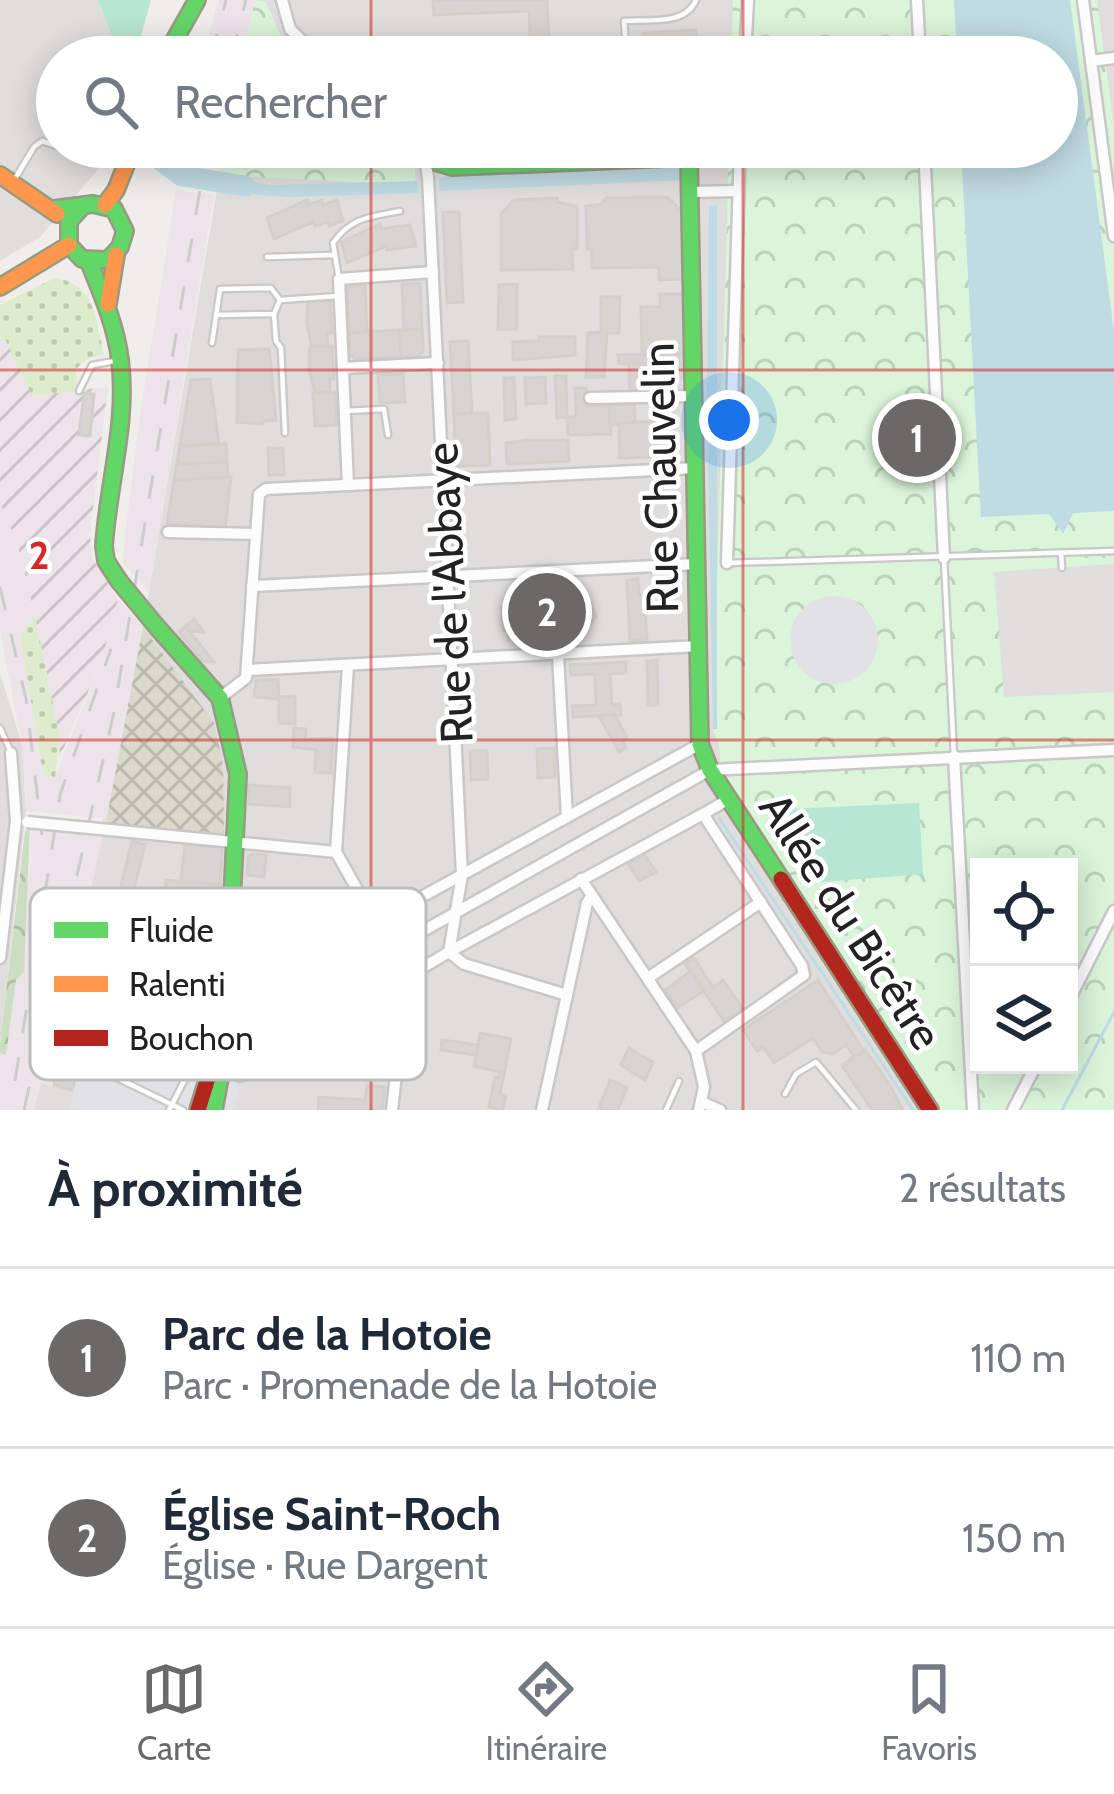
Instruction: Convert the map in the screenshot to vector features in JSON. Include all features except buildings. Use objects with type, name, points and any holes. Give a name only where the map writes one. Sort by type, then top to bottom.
[{"type":"main road","points":[[177,36],[197,0]]},
{"type":"main road","points":[[105,205],[123,168]]},
{"type":"main road","name":"Rue Chauvelin","points":[[690,168],[700,744],[710,770]]},
{"type":"main road","points":[[7,179],[54,209],[68,238],[89,262],[108,307],[120,361],[121,397],[106,561],[220,698],[238,774],[233,888]]},
{"type":"main road","points":[[54,209],[105,205],[124,224],[126,240],[116,255],[108,307]]},
{"type":"main road","points":[[0,287],[68,238],[81,208]]},
{"type":"main road","points":[[89,262],[116,255]]},
{"type":"main road","name":"Allée du Bicêtre","points":[[710,770],[930,1110]]},
{"type":"main road","points":[[198,1110],[207,1080]]},
{"type":"main road","points":[[214,1110],[223,1080]]},
{"type":"street","points":[[282,0],[290,29],[297,36]]},
{"type":"street","points":[[746,36],[748,0]]},
{"type":"street","points":[[917,0],[919,36]]},
{"type":"street","points":[[1083,0],[1103,60],[1114,236]]},
{"type":"street","name":"Rue de l'Abbaye","points":[[425,168],[463,875],[449,952]]},
{"type":"street","points":[[727,563],[739,168]]},
{"type":"street","points":[[925,168],[944,558]]},
{"type":"street","points":[[691,187],[738,190]]},
{"type":"street","points":[[348,485],[338,279],[433,272]]},
{"type":"street","points":[[343,368],[437,363]]},
{"type":"street","points":[[590,398],[694,396]]},
{"type":"street","points":[[220,698],[246,678],[259,494],[266,489],[696,467]]},
{"type":"street","points":[[168,532],[256,534]]},
{"type":"street","points":[[252,586],[697,564]]},
{"type":"street","points":[[247,670],[699,646]]},
{"type":"street","points":[[558,655],[567,817]]},
{"type":"street","points":[[348,666],[336,852],[356,888]]},
{"type":"street","points":[[426,895],[700,744]]},
{"type":"street","points":[[426,931],[710,770],[1114,750]]},
{"type":"street","points":[[0,958],[22,821],[11,753]]},
{"type":"street","points":[[954,756],[973,1110]]},
{"type":"street","points":[[426,965],[729,799]]},
{"type":"street","points":[[696,1051],[804,975],[703,814]]},
{"type":"street","points":[[0,820],[336,852]]},
{"type":"street","points":[[581,879],[696,1051],[704,1087],[700,1106],[720,1110]]},
{"type":"street","points":[[542,1110],[592,896]]},
{"type":"street","points":[[648,978],[761,902]]},
{"type":"street","points":[[1078,982],[1114,911]]},
{"type":"street","points":[[449,952],[464,964],[567,995]]},
{"type":"street","points":[[1013,1110],[1031,1074]]},
{"type":"street","points":[[392,1110],[395,1080]]},
{"type":"lane","points":[[625,36],[624,21],[682,17],[691,12],[696,0]]},
{"type":"lane","points":[[7,179],[36,146]]},
{"type":"lane","points":[[338,279],[333,243],[352,220],[400,211]]},
{"type":"lane","points":[[267,257],[333,255]]},
{"type":"lane","points":[[212,343],[220,289],[272,288],[280,300]]},
{"type":"lane","points":[[280,300],[339,296]]},
{"type":"lane","points":[[280,300],[274,314],[281,348],[285,433]]},
{"type":"lane","points":[[214,315],[274,314]]},
{"type":"lane","points":[[79,392],[92,364],[120,361]]},
{"type":"lane","points":[[345,411],[384,409],[388,435]]},
{"type":"lane","points":[[727,563],[1114,551]]},
{"type":"lane","points":[[1061,554],[1062,568]]},
{"type":"lane","points":[[944,558],[954,756]]},
{"type":"lane","points":[[0,728],[11,753]]},
{"type":"lane","points":[[785,1094],[796,1074],[816,1062],[856,1110]]},
{"type":"lane","points":[[120,1080],[183,1110]]},
{"type":"lane","points":[[170,1107],[185,1080]]},
{"type":"lane","points":[[666,1110],[679,1081]]},
{"type":"shaded area","points":[[0,0],[98,0],[112,36],[36,36],[36,168],[99,168],[40,237],[0,261]]},
{"type":"shaded area","points":[[218,0],[255,0],[247,36],[209,36]]},
{"type":"shaded area","points":[[255,0],[1114,0],[1114,1110],[34,1110],[40,1083],[73,1089],[74,1080],[426,1080],[426,888],[89,888],[143,627],[220,168],[1078,168],[1078,36],[247,36]]},
{"type":"shaded area","points":[[176,190],[214,195],[149,592],[122,562]]},
{"type":"shaded area","points":[[5,338],[33,395],[108,387],[90,534],[92,558],[118,599],[103,657],[59,759],[60,739],[35,617],[17,543],[0,503],[0,341]]},
{"type":"shaded area","points":[[0,503],[17,543],[35,617],[20,636],[43,773],[55,777],[103,657],[118,599],[143,627],[107,819],[26,811],[22,745],[0,632]]},
{"type":"shaded area","points":[[1114,564],[1114,692],[1004,697],[994,572]]},
{"type":"shaded area","points":[[834,596],[851,599],[865,609],[875,623],[875,657],[865,671],[851,681],[834,684],[817,681],[803,671],[793,657],[790,640],[793,623],[803,609],[817,599]]},
{"type":"shaded area","points":[[143,627],[214,723],[223,766],[224,831],[220,834],[105,827]]},
{"type":"shaded area","points":[[0,673],[22,745],[26,811],[0,1043]]},
{"type":"shaded area","points":[[30,829],[103,835],[91,888],[30,888],[30,1080],[75,1080],[72,1090],[41,1083],[34,1110],[0,1110],[0,1053],[6,1054],[31,859]]},
{"type":"shaded area","points":[[76,1080],[244,1080],[232,1110],[70,1109]]},
{"type":"green space","points":[[98,0],[151,0],[141,36],[112,36]]},
{"type":"green space","points":[[255,0],[266,2],[281,36],[247,36]]},
{"type":"green space","points":[[733,0],[1097,0],[1114,127],[1114,1110],[935,1110],[722,782],[713,730],[728,168],[1078,168],[1078,36],[732,36]]},
{"type":"green space","points":[[220,168],[415,168],[416,185],[218,175]]},
{"type":"green space","points":[[55,278],[86,296],[104,354],[85,360],[75,370],[79,391],[32,395],[5,339],[0,341],[0,305]]},
{"type":"green space","points":[[35,617],[60,739],[55,777],[49,778],[43,773],[20,635]]},
{"type":"green space","points":[[919,803],[923,874],[810,883],[765,810]]},
{"type":"green space","points":[[30,829],[24,972],[16,980],[6,1055],[0,1053],[0,1043],[25,831]]},
{"type":"water","points":[[954,0],[1070,0],[1075,36],[956,36]]},
{"type":"water","points":[[1078,60],[1114,331],[1114,511],[1073,513],[1063,534],[1049,514],[981,517],[962,168],[1078,168]]},
{"type":"water","points":[[685,168],[685,180],[439,191],[439,178]]},
{"type":"water","points":[[221,178],[271,185],[418,181],[419,193],[287,197],[218,191]]},
{"type":"water","points":[[717,204],[717,729],[713,729],[707,393],[709,207]]},
{"type":"waterway","points":[[171,168],[182,176],[245,186]]},
{"type":"waterway","points":[[719,818],[913,1110]]},
{"type":"waterway","points":[[1062,1110],[1114,1012]]},
{"type":"railway","points":[[217,36],[226,0]]},
{"type":"railway","points":[[237,36],[246,0]]},
{"type":"railway","points":[[74,888],[114,712],[204,168]]},
{"type":"railway","points":[[0,587],[26,699],[42,835]]},
{"type":"railway","points":[[46,888],[60,795],[111,649]]},
{"type":"railway","points":[[15,1081],[30,986]]},
{"type":"railway","points":[[24,1110],[31,1080]]},
{"type":"traffic: fast","points":[[177,36],[197,0]]},
{"type":"traffic: fast","points":[[689,168],[700,744],[710,770],[781,879]]},
{"type":"traffic: fast","points":[[54,209],[93,204],[114,209],[125,231],[120,247],[108,260],[82,259],[69,245],[69,221],[81,208]]},
{"type":"traffic: fast","points":[[89,262],[112,322],[120,360],[120,430],[104,546],[106,561],[119,581]]},
{"type":"traffic: fast","points":[[119,581],[157,627]]},
{"type":"traffic: fast","points":[[157,627],[220,698],[238,774],[233,888]]},
{"type":"traffic: fast","points":[[214,1110],[220,1080]]},
{"type":"traffic: slow","points":[[105,205],[125,168]]},
{"type":"traffic: slow","points":[[0,175],[57,214]]},
{"type":"traffic: slow","points":[[0,287],[69,245]]},
{"type":"traffic: slow","points":[[108,304],[116,255]]},
{"type":"traffic: jam","points":[[781,879],[930,1110]]},
{"type":"traffic: jam","points":[[198,1110],[207,1080]]},
{"type":"place","name":"Parc de la Hotoie","points":[[917,438]]},
{"type":"place","name":"Église Saint-Roch","points":[[547,612]]}]
